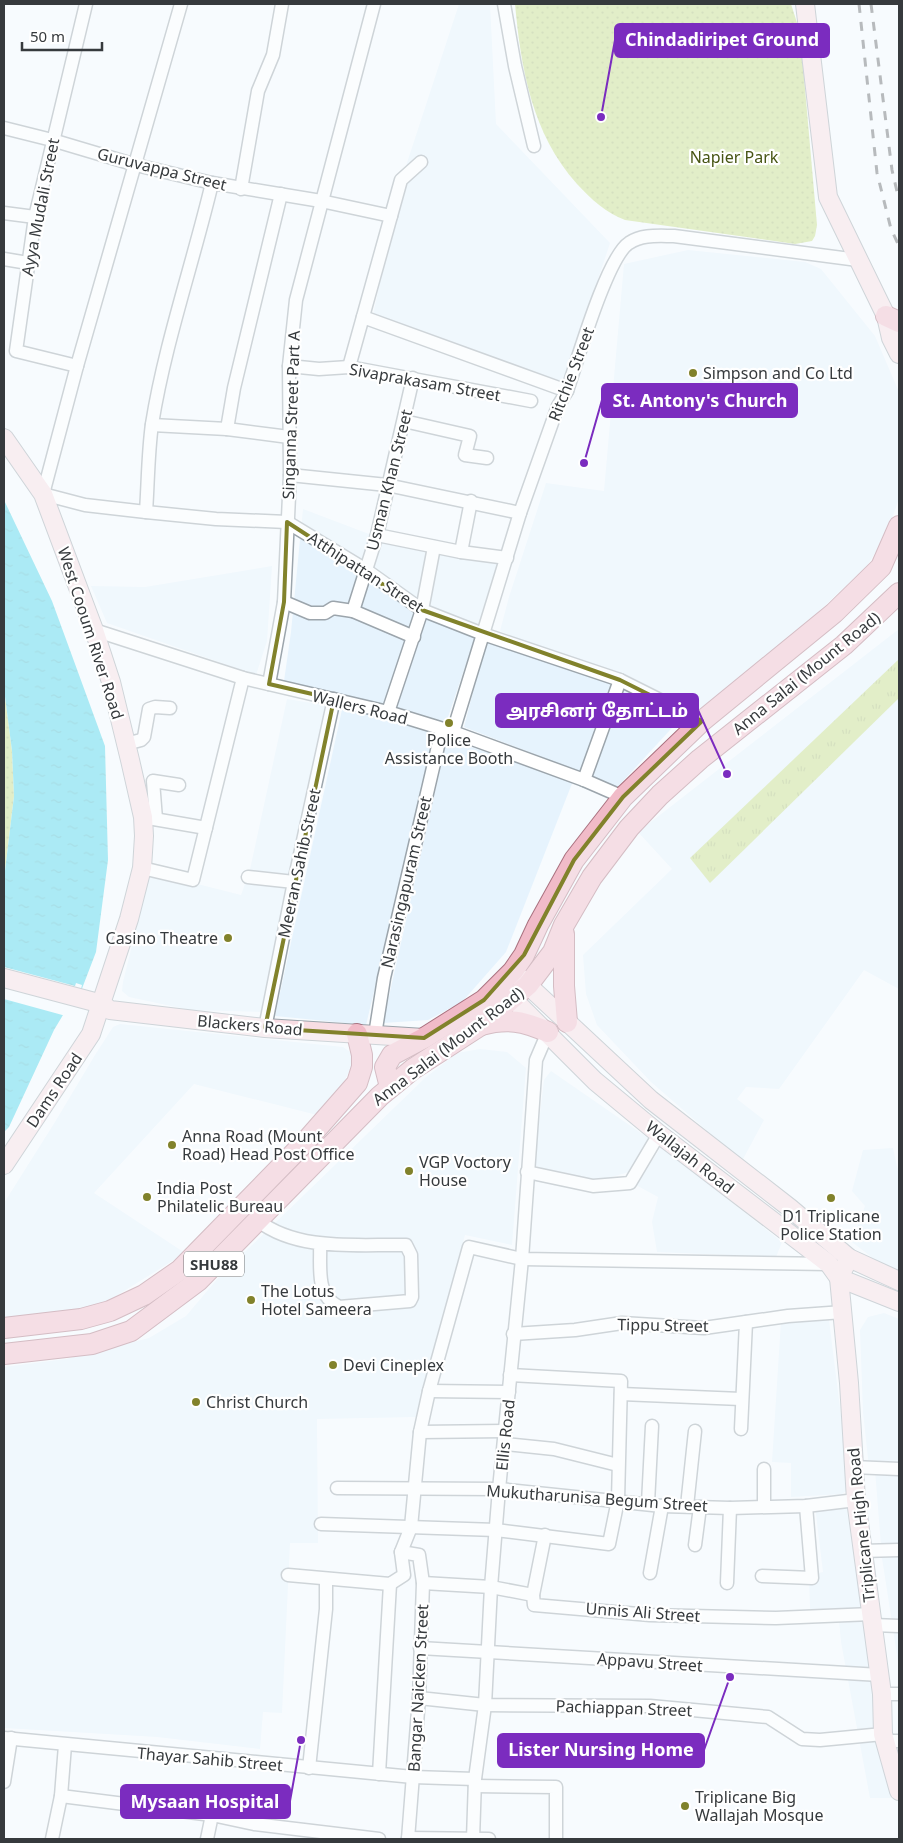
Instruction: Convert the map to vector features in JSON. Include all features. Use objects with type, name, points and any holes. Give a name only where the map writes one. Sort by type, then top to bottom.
[{"type":"main road","points":[[804,4],[828,197],[858,260],[895,322],[891,338],[899,354]]},
{"type":"main road","name":"West Cooum River Road","points":[[4,438],[44,494],[111,682],[126,744],[149,818],[142,868],[104,1009]]},
{"type":"main road","name":"Anna Salai (Mount Road)","points":[[513,989],[513,971],[524,955],[538,925],[574,860],[622,797],[702,721],[834,614],[881,567],[899,526]]},
{"type":"main road","name":"Anna Salai (Mount Road)","points":[[4,1354],[92,1344],[131,1331],[198,1281],[385,1091],[481,1025],[513,989],[553,952],[564,925],[592,877],[629,828],[660,795],[700,759],[844,645],[897,598]]},
{"type":"main road","points":[[564,925],[564,986],[567,1022]]},
{"type":"main road","points":[[4,978],[77,1004]]},
{"type":"main road","points":[[4,989],[77,1004]]},
{"type":"main road","name":"Anna Salai (Mount Road)","points":[[385,1091],[385,1067],[392,1055],[424,1038],[484,1000],[513,989]]},
{"type":"main road","name":"Wallajah Road","points":[[513,989],[567,1022],[652,1100],[790,1208],[849,1258],[899,1281]]},
{"type":"main road","name":"Wallajah Road","points":[[513,989],[548,1032],[596,1081],[659,1134],[834,1271],[899,1302]]},
{"type":"main road","name":"Blackers Road","points":[[77,1004],[104,1009],[265,1028],[424,1038]]},
{"type":"main road","name":"Dams Road","points":[[4,1165],[86,1042],[104,1009]]},
{"type":"main road","points":[[481,1025],[497,1021],[524,1022],[548,1032]]},
{"type":"main road","points":[[366,1035],[357,1083],[385,1091]]},
{"type":"main road","name":"Anna Salai (Mount Road)","points":[[4,1328],[29,1327],[87,1318],[144,1295],[180,1270],[200,1251],[306,1141],[357,1083]]},
{"type":"main road","points":[[834,1271],[849,1258]]},
{"type":"main road","name":"Triplicane High Road","points":[[834,1271],[843,1312],[861,1551],[880,1675],[891,1694],[889,1738],[899,1792]]},
{"type":"main road","points":[[87,1318],[109,1338],[118,1307]]},
{"type":"street","name":"Ayya Mudali Street","points":[[77,366],[16,351],[35,217],[86,4]]},
{"type":"street","points":[[44,494],[77,366],[181,4]]},
{"type":"street","points":[[240,189],[258,91],[273,55],[282,4]]},
{"type":"street","name":"Singanna Street Part A","points":[[269,684],[284,602],[290,475],[289,366],[296,300],[374,4]]},
{"type":"street","points":[[504,4],[515,66],[534,146]]},
{"type":"street","name":"Guruvappa Street","points":[[4,128],[136,165],[212,183],[322,201],[390,216]]},
{"type":"street","points":[[349,367],[401,180],[421,162]]},
{"type":"street","points":[[146,512],[152,425],[168,349],[212,183]]},
{"type":"street","points":[[227,429],[234,388],[281,194]]},
{"type":"street","points":[[4,213],[35,217]]},
{"type":"street","name":"Ritchie Street","points":[[447,730],[483,634],[520,513],[558,406],[567,391],[609,271],[628,244],[644,237],[674,236],[858,260]]},
{"type":"street","points":[[4,259],[28,263]]},
{"type":"street","points":[[363,317],[567,391]]},
{"type":"street","name":"Sivaprakasam Street","points":[[289,366],[319,369],[349,367],[531,401]]},
{"type":"street","name":"Usman Khan Street","points":[[353,611],[377,535],[413,378]]},
{"type":"street","points":[[404,422],[470,436],[466,455],[487,458]]},
{"type":"street","points":[[152,425],[227,429],[289,437]]},
{"type":"street","points":[[290,475],[387,485],[471,501],[520,513]]},
{"type":"street","name":"Atthipattan Street","points":[[44,494],[85,505],[216,519],[287,522],[366,570],[422,610],[483,634],[620,680],[702,721]]},
{"type":"street","points":[[461,552],[471,501]]},
{"type":"street","points":[[377,535],[461,552],[507,558]]},
{"type":"street","points":[[388,712],[422,610],[434,547]]},
{"type":"street","points":[[284,602],[310,613],[325,614],[333,608],[353,611],[414,637]]},
{"type":"street","name":"Wallers Road","points":[[94,630],[243,678],[388,712],[447,730],[584,780],[622,797]]},
{"type":"street","points":[[142,868],[193,880],[243,678]]},
{"type":"street","points":[[584,780],[620,680]]},
{"type":"street","name":"Meeran Sahib Street","points":[[265,1028],[294,882],[334,699]]},
{"type":"street","points":[[126,744],[141,740],[144,737],[149,709],[155,707],[170,708]]},
{"type":"street","name":"Narasingapuram Street","points":[[366,1035],[384,978],[447,730]]},
{"type":"street","points":[[179,785],[153,781],[149,818],[206,828]]},
{"type":"street","points":[[248,877],[294,882]]},
{"type":"street","name":"Ellis Road","points":[[473,1839],[475,1783],[485,1705],[491,1587],[513,1334],[522,1259],[536,1060],[548,1032]]},
{"type":"street","points":[[527,1172],[593,1186],[630,1183],[659,1134]]},
{"type":"street","points":[[257,1220],[283,1236],[320,1244],[406,1245],[411,1255],[412,1297],[410,1301],[339,1307],[329,1302],[322,1289],[320,1244]]},
{"type":"street","points":[[288,1575],[390,1584],[404,1575],[401,1552],[411,1527],[420,1432],[429,1391],[469,1247],[522,1259],[834,1271]]},
{"type":"street","name":"Tippu Street","points":[[513,1334],[575,1330],[622,1323],[704,1328],[843,1312]]},
{"type":"street","points":[[741,1429],[746,1322]]},
{"type":"street","points":[[321,1524],[496,1530],[609,1544],[618,1500],[621,1380],[510,1375]]},
{"type":"street","points":[[429,1391],[509,1392]]},
{"type":"street","points":[[621,1394],[741,1399]]},
{"type":"street","points":[[648,1503],[652,1426]]},
{"type":"street","points":[[687,1506],[695,1431]]},
{"type":"street","points":[[420,1432],[505,1437],[618,1465]]},
{"type":"street","points":[[854,1467],[899,1469]]},
{"type":"street","points":[[764,1470],[764,1506]]},
{"type":"street","name":"Mukutharunisa Begum Street","points":[[337,1488],[499,1489],[648,1503],[662,1506],[730,1508],[806,1506],[856,1500]]},
{"type":"street","points":[[650,1574],[662,1506]]},
{"type":"street","points":[[762,1576],[812,1578],[806,1506]]},
{"type":"street","points":[[695,1545],[700,1507]]},
{"type":"street","points":[[727,1583],[730,1508]]},
{"type":"street","points":[[533,1595],[545,1535]]},
{"type":"street","points":[[861,1551],[899,1550]]},
{"type":"street","name":"Bangar Naicken Street","points":[[401,1552],[419,1555],[423,1583],[419,1698],[408,1839]]},
{"type":"street","points":[[309,1768],[326,1609],[326,1579]]},
{"type":"street","name":"Unnis Ali Street","points":[[423,1583],[491,1587],[533,1595],[534,1605],[650,1615],[872,1620]]},
{"type":"street","points":[[379,1774],[390,1584]]},
{"type":"street","points":[[872,1620],[899,1626]]},
{"type":"street","name":"Appavu Street","points":[[420,1648],[489,1654],[649,1660],[778,1671],[880,1675]]},
{"type":"street","name":"Pachiappan Street","points":[[419,1698],[485,1705],[650,1706],[768,1717],[802,1740],[889,1738]]},
{"type":"street","points":[[4,1782],[8,1738]]},
{"type":"street","name":"Thayar Sahib Street","points":[[8,1738],[65,1745],[475,1783],[556,1787],[556,1839]]},
{"type":"street","points":[[52,1839],[61,1796],[65,1745]]},
{"type":"street","points":[[61,1796],[212,1814],[296,1834],[379,1839]]},
{"type":"street","points":[[206,1839],[212,1814]]},
{"type":"street","points":[[408,1839],[489,1839]]},
{"type":"highlighted area","points":[[287,522],[422,610],[620,680],[702,721],[623,797],[574,860],[524,955],[484,1000],[424,1038],[265,1028],[334,699],[269,684],[284,602]]},
{"type":"shaded area","points":[[459,4],[490,4],[496,124],[610,243],[563,385],[373,315],[403,175]]},
{"type":"shaded area","points":[[688,250],[805,262],[821,269],[875,336],[899,392],[899,498],[888,531],[867,566],[786,642],[695,713],[500,631],[546,483],[604,491],[624,264]]},
{"type":"shaded area","points":[[303,509],[369,534],[501,561],[445,726],[284,681],[291,632]]},
{"type":"shaded area","points":[[272,566],[267,641],[256,675],[107,623],[91,586],[145,587]]},
{"type":"shaded area","points":[[899,629],[899,989],[864,970],[779,1089],[746,1087],[737,1099],[764,1120],[742,1161],[651,1082],[597,1025],[586,994],[583,955],[672,869],[638,832]]},
{"type":"shaded area","points":[[487,637],[616,683],[581,772],[464,727]]},
{"type":"shaded area","points":[[625,685],[682,717],[612,793],[589,776]]},
{"type":"shaded area","points":[[287,699],[330,706],[291,878],[249,874]]},
{"type":"shaded area","points":[[343,705],[431,730],[435,737],[366,1025],[275,1016]]},
{"type":"shaded area","points":[[447,739],[573,781],[506,952],[462,1002],[428,1020],[383,1023]]},
{"type":"shaded area","points":[[150,872],[241,895],[245,884],[290,888],[264,1012],[190,1010],[129,997],[122,991]]},
{"type":"shaded area","points":[[120,1024],[343,1047],[353,1054],[352,1066],[339,1091],[317,1115],[194,1084],[94,1193],[185,1253],[108,1301],[58,1315],[4,1317],[4,1203],[113,1027]]},
{"type":"shaded area","points":[[480,1049],[507,1052],[526,1068],[512,1245],[465,1235],[416,1417],[317,1419],[318,1543],[290,1543],[282,1713],[263,1712],[260,1749],[157,1737],[4,1728],[4,1367],[66,1359],[149,1338],[186,1316],[219,1277],[425,1078],[457,1053]]},
{"type":"shaded area","points":[[551,1071],[648,1138],[629,1172],[594,1182],[560,1175],[534,1165],[544,1080]]},
{"type":"shaded area","points":[[661,1147],[782,1242],[776,1257],[657,1252],[652,1222],[658,1197],[636,1185]]},
{"type":"shaded area","points":[[893,1148],[899,1176],[899,1271],[882,1265],[852,1242],[865,1206],[852,1191],[863,1150]]},
{"type":"shaded area","points":[[884,1313],[899,1319],[899,1469],[869,1468],[863,1412],[860,1330],[868,1317]]},
{"type":"shaded area","points":[[829,1320],[850,1488],[842,1494],[791,1497],[791,1463],[772,1462],[781,1321]]},
{"type":"shaded area","points":[[875,1470],[899,1471],[899,1668],[882,1558]]},
{"type":"shaded area","points":[[846,1503],[891,1798],[870,1798],[841,1642],[838,1609],[810,1609],[809,1575],[823,1572],[815,1506]]},
{"type":"green space","name":"Napier Park","points":[[515,4],[791,4],[800,32],[817,225],[812,241],[795,244],[625,220],[611,214],[599,205],[577,184],[562,165],[549,144],[539,122],[525,76]]},
{"type":"green space","points":[[899,659],[899,698],[710,883],[690,858]]},
{"type":"green space","points":[[4,689],[12,751],[14,796],[4,879]]},
{"type":"water","points":[[4,500],[52,601],[105,746],[108,860],[96,952],[78,999],[63,1015],[54,1030],[9,1127],[4,1132],[4,879],[14,796],[12,751],[4,689]]},
{"type":"pier","points":[[4,967],[75,986],[76,983],[82,985],[77,1004],[66,1016],[4,999]]},
{"type":"railway","points":[[859,4],[877,173],[891,229],[899,246]]},
{"type":"railway","points":[[871,4],[892,170],[899,200]]},
{"type":"place","name":"Chindadiripet Ground","points":[[601,117]]},
{"type":"place","name":"Simpson and Co Ltd","points":[[693,373]]},
{"type":"place","name":"St. Antony's Church","points":[[584,463]]},
{"type":"place","name":"Police Assistance Booth","points":[[449,723]]},
{"type":"place","name":"அரசினர் தோட்டம்","points":[[727,774]]},
{"type":"place","name":"Casino Theatre","points":[[228,938]]},
{"type":"place","name":"Anna Road (Mount Road) Head Post Office","points":[[172,1145]]},
{"type":"place","name":"VGP Voctory House","points":[[409,1171]]},
{"type":"place","name":"India Post Philatelic Bureau","points":[[147,1197]]},
{"type":"place","name":"D1 Triplicane Police Station","points":[[831,1198]]},
{"type":"place","name":"The Lotus Hotel Sameera","points":[[251,1300]]},
{"type":"place","name":"Devi Cineplex","points":[[333,1365]]},
{"type":"place","name":"Christ Church","points":[[196,1402]]},
{"type":"place","name":"Lister Nursing Home","points":[[730,1677]]},
{"type":"place","name":"Mysaan Hospital","points":[[301,1740]]},
{"type":"place","name":"Triplicane Big Wallajah Mosque","points":[[685,1806]]}]
